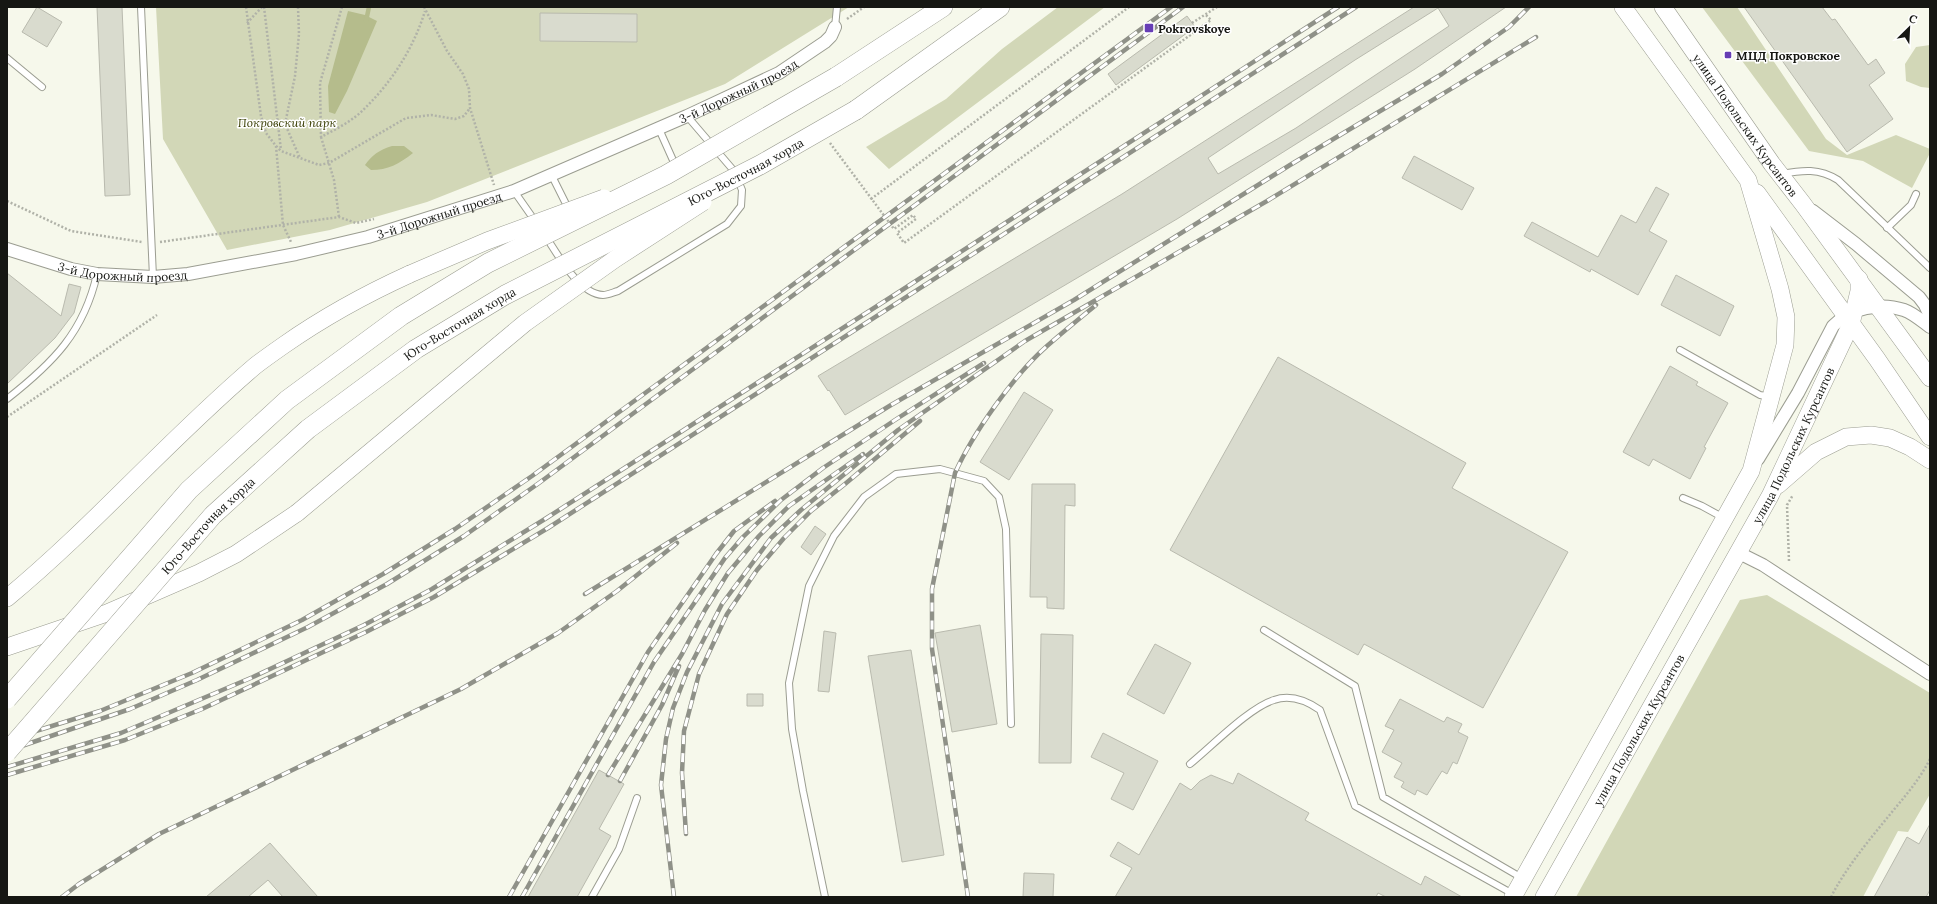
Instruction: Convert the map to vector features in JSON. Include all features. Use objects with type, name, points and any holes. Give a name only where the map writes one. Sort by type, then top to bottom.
[{"type":"main road","points":[[7,699],[189,490],[287,400],[401,316],[488,263],[666,175],[836,77],[943,7]]},
{"type":"main road","name":"Юго-Восточная хорда","points":[[7,752],[213,515],[308,429],[416,349],[505,295],[760,165],[856,110],[1000,7]]},
{"type":"main road","name":"улица Подольских Курсантов","points":[[1544,897],[1775,487],[1850,317],[1859,291],[1859,279],[1779,174],[1663,7]]},
{"type":"main road","points":[[1628,14],[1750,183],[1850,317],[1930,438]]},
{"type":"main road","points":[[7,647],[107,613],[199,573],[236,554],[297,513],[525,323],[615,259],[760,165]]},
{"type":"main road","points":[[7,598],[40,571],[173,441],[256,366],[312,326],[372,291],[466,250],[666,175]]},
{"type":"main road","points":[[1514,896],[1726,519],[1751,471],[1785,345],[1786,317],[1780,289],[1750,183]]},
{"type":"main road","points":[[1859,279],[1930,378]]},
{"type":"main road","points":[[1775,487],[1816,452],[1846,438],[1871,435],[1890,438],[1910,447],[1930,460]]},
{"type":"street","name":"3-й Дорожный проезд","points":[[7,249],[71,269],[97,274],[153,277],[188,274],[296,254],[368,237],[514,191],[687,116],[779,73],[825,42],[831,36],[835,27]]},
{"type":"street","points":[[1803,204],[1856,244],[1919,297],[1930,316]]},
{"type":"street","points":[[1751,471],[1798,393],[1833,326],[1850,317],[1879,307],[1903,310],[1930,327]]},
{"type":"street","points":[[1739,553],[1762,565],[1930,674]]},
{"type":"lane","points":[[141,7],[153,277]]},
{"type":"lane","points":[[835,27],[837,7]]},
{"type":"lane","points":[[7,58],[42,87]]},
{"type":"lane","points":[[514,191],[575,278],[588,291],[603,295],[618,292],[727,224],[741,206],[742,190],[734,171],[687,116]]},
{"type":"lane","points":[[551,174],[576,223],[679,174],[659,128]]},
{"type":"lane","points":[[1779,174],[1809,170],[1829,174],[1838,180],[1930,268]]},
{"type":"lane","points":[[1887,228],[1911,205],[1916,194]]},
{"type":"lane","points":[[7,399],[32,379],[70,339],[84,315],[93,292],[97,274]]},
{"type":"lane","points":[[1680,350],[1760,395],[1771,397]]},
{"type":"lane","points":[[825,897],[803,791],[794,737],[789,683],[809,586],[834,536],[864,497],[896,474],[940,469],[984,481],[999,497],[1006,529],[1011,724]]},
{"type":"lane","points":[[1683,498],[1726,519]]},
{"type":"lane","points":[[1264,630],[1355,686],[1383,797],[1523,879]]},
{"type":"lane","points":[[1190,764],[1256,708],[1275,699],[1292,698],[1307,701],[1320,710],[1355,806],[1514,896]]},
{"type":"lane","points":[[592,897],[619,848],[637,798]]},
{"type":"path","points":[[246,7],[247,24],[261,116],[266,133],[281,150],[300,159],[319,165],[329,163],[406,118],[431,115],[455,119],[464,116],[470,108]]},
{"type":"path","points":[[247,24],[263,7]]},
{"type":"path","points":[[263,7],[281,150]]},
{"type":"path","points":[[298,7],[299,34],[295,76],[285,124],[300,159]]},
{"type":"path","points":[[339,217],[329,163],[321,137],[320,84],[342,7]]},
{"type":"path","points":[[424,7],[447,52],[463,74],[469,88],[470,108],[494,185],[487,187]]},
{"type":"path","points":[[835,27],[864,7]]},
{"type":"path","points":[[1129,7],[871,199],[894,229],[913,215],[916,219],[897,233],[904,243],[1141,69],[1211,20],[1206,15]]},
{"type":"path","points":[[1192,23],[1217,7]]},
{"type":"path","points":[[321,137],[344,125],[365,109],[396,71],[418,34],[426,11]]},
{"type":"path","points":[[276,146],[283,224],[296,254]]},
{"type":"path","points":[[283,224],[339,217],[356,223],[377,219]]},
{"type":"path","points":[[7,418],[157,315]]},
{"type":"path","points":[[1789,561],[1787,505],[1794,493]]},
{"type":"path","points":[[1831,897],[1839,882],[1870,839],[1922,774],[1930,759]]},
{"type":"green space","name":"Покровский парк","points":[[156,7],[849,7],[725,84],[427,202],[330,230],[227,250],[163,139]]},
{"type":"green space","points":[[1058,7],[1105,7],[889,169],[866,147],[946,99],[1002,49]]},
{"type":"green space","points":[[1702,7],[1737,7],[1826,139],[1847,155],[1896,135],[1930,149],[1930,153],[1912,188],[1863,161],[1809,151]]},
{"type":"green space","points":[[1930,45],[1930,88],[1921,87],[1906,81],[1905,64],[1916,47]]},
{"type":"green space","points":[[1767,595],[1930,693],[1930,794],[1908,832],[1898,831],[1863,897],[1576,897],[1740,600]]},
{"type":"shaded area","points":[[348,11],[365,15],[377,21],[347,91],[335,114],[329,112],[328,86]]},
{"type":"shaded area","points":[[392,146],[404,146],[413,153],[388,168],[371,170],[365,165],[376,153]]},
{"type":"building","points":[[37,7],[62,22],[47,47],[22,32]]},
{"type":"building","points":[[97,7],[122,7],[130,195],[105,196]]},
{"type":"building","points":[[1414,7],[1506,7],[1415,69],[1177,219],[845,415],[818,376],[1122,194]],"holes":[[[1438,8],[1449,26],[1296,128],[1218,174],[1208,158],[1355,60]]]},
{"type":"building","points":[[1744,7],[1822,7],[1832,20],[1835,19],[1868,65],[1876,59],[1885,73],[1869,85],[1893,119],[1847,152]]},
{"type":"building","points":[[540,13],[637,14],[637,42],[540,41]]},
{"type":"building","points":[[1187,16],[1195,27],[1116,85],[1108,74]]},
{"type":"building","points":[[1414,156],[1474,188],[1462,210],[1402,178]]},
{"type":"building","points":[[1656,187],[1669,194],[1649,231],[1667,241],[1638,295],[1591,269],[1590,272],[1524,236],[1532,222],[1598,257],[1621,215],[1636,223]]},
{"type":"building","points":[[7,273],[61,316],[69,284],[81,287],[74,313],[55,338],[7,384]]},
{"type":"building","points":[[1676,275],[1734,306],[1720,336],[1661,305]]},
{"type":"building","points":[[1278,357],[1466,463],[1452,488],[1568,552],[1483,708],[1364,644],[1358,655],[1170,550]]},
{"type":"building","points":[[1670,366],[1698,382],[1696,385],[1728,403],[1704,447],[1706,448],[1690,479],[1653,459],[1649,466],[1623,452]]},
{"type":"building","points":[[1024,392],[1053,410],[1009,480],[980,462]]},
{"type":"building","points":[[1032,484],[1075,484],[1075,506],[1065,505],[1064,609],[1047,608],[1047,597],[1030,597]]},
{"type":"building","points":[[815,526],[826,534],[811,555],[801,547]]},
{"type":"building","points":[[980,625],[997,724],[952,732],[935,633]]},
{"type":"building","points":[[824,631],[836,633],[829,692],[818,691]]},
{"type":"building","points":[[1041,634],[1073,635],[1071,763],[1039,763]]},
{"type":"building","points":[[1155,644],[1191,663],[1164,714],[1127,694]]},
{"type":"building","points":[[911,650],[944,855],[902,862],[868,656]]},
{"type":"building","points":[[747,694],[763,694],[763,706],[747,706]]},
{"type":"building","points":[[1400,699],[1444,722],[1447,717],[1462,724],[1458,732],[1468,737],[1457,764],[1453,762],[1447,774],[1442,771],[1427,795],[1417,790],[1415,795],[1401,787],[1404,782],[1394,777],[1402,763],[1382,752],[1394,730],[1385,726]]},
{"type":"building","points":[[1103,733],[1158,761],[1133,810],[1111,799],[1124,773],[1091,757]]},
{"type":"building","points":[[599,770],[624,784],[599,829],[611,836],[577,897],[528,897]]},
{"type":"building","points":[[1238,773],[1309,813],[1305,820],[1421,885],[1425,876],[1462,897],[1386,897],[1378,893],[1376,897],[1115,897],[1132,868],[1110,856],[1118,842],[1139,855],[1180,783],[1191,790],[1200,781],[1211,775],[1233,784]]},
{"type":"building","points":[[1930,824],[1930,890],[1926,897],[1874,897],[1907,837],[1919,844]]},
{"type":"building","points":[[270,843],[318,897],[283,897],[268,880],[248,897],[206,897]]},
{"type":"building","points":[[1024,873],[1054,874],[1053,897],[1023,897]]},
{"type":"waterway","points":[[366,21],[369,7]]},
{"type":"railway","points":[[7,740],[100,711],[192,673],[302,620],[383,574],[455,529],[532,476],[1171,7]]},
{"type":"railway","points":[[7,751],[130,709],[197,680],[308,627],[387,584],[464,536],[539,483],[1183,7]]},
{"type":"railway","points":[[7,767],[121,733],[253,677],[364,625],[432,589],[545,519],[902,290],[1338,7]]},
{"type":"railway","points":[[7,775],[125,740],[202,709],[366,632],[434,597],[548,528],[1356,7]]},
{"type":"railway","points":[[585,594],[891,405],[1074,300],[1290,165],[1442,74],[1509,27],[1529,7]]},
{"type":"railway","points":[[674,897],[661,785],[666,739],[673,708],[687,672],[722,604],[771,538],[801,510],[898,430],[1025,341],[1267,201],[1536,37]]},
{"type":"railway","points":[[968,897],[932,649],[932,589],[955,473],[972,440],[983,423],[1021,372],[1047,346],[1096,305]]},
{"type":"railway","points":[[522,897],[654,662],[725,558],[743,537],[781,500],[823,468],[984,363]]},
{"type":"railway","points":[[686,834],[682,773],[684,731],[699,674],[727,614],[757,570],[784,538],[811,511],[920,421]]},
{"type":"railway","points":[[608,775],[682,654],[705,610],[728,573],[759,536],[789,506],[863,454]]},
{"type":"railway","points":[[509,897],[648,652],[716,554],[734,531],[775,501]]},
{"type":"railway","points":[[62,897],[79,884],[159,834],[461,689],[558,633],[617,591],[677,543]]},
{"type":"railway","points":[[620,781],[662,705],[679,666]]},
{"type":"place","name":"Pokrovskoye","points":[[1149,28]]},
{"type":"place","name":"МЦД Покровское","points":[[1728,55]]}]
